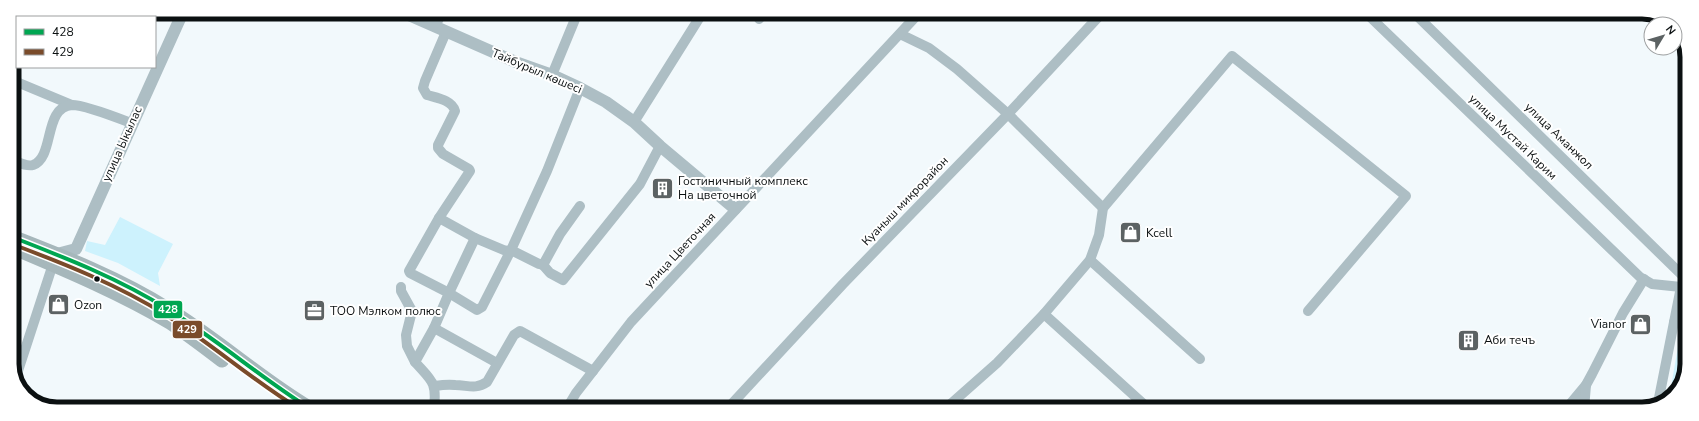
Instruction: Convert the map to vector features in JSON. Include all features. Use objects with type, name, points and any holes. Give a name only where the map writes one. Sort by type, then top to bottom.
[{"type":"main road","points":[[19,241],[171,323],[284,402]]},
{"type":"main road","points":[[19,250],[85,266],[169,310],[300,402]]},
{"type":"street","name":"улица Ыкылас","points":[[55,259],[76,249],[131,123],[180,19]]},
{"type":"street","name":"Тайбурыл көшесі","points":[[418,19],[518,64],[552,75],[606,102],[634,122],[660,146],[735,209]]},
{"type":"street","points":[[441,19],[440,29],[423,88],[427,95],[451,103],[454,106],[455,111],[438,145],[438,148],[443,154],[470,171],[439,218],[409,271],[477,310],[482,307],[511,250],[547,171],[580,88]]},
{"type":"street","points":[[552,75],[575,19]]},
{"type":"street","points":[[634,122],[698,19]]},
{"type":"street","name":"улица Цветочная","points":[[571,402],[631,322],[914,19]]},
{"type":"street","name":"Куаныш микрорайон","points":[[734,402],[843,284],[1008,114],[1096,19]]},
{"type":"street","name":"улица Мустай Карим","points":[[1372,19],[1644,279],[1652,284],[1680,282]]},
{"type":"street","name":"улица Аманжол","points":[[1420,19],[1680,277]]},
{"type":"street","points":[[900,34],[929,48],[957,69],[1008,114],[1103,208]]},
{"type":"street","points":[[953,402],[997,363],[1044,314],[1090,260],[1099,235],[1103,208],[1232,56],[1406,196],[1308,310]]},
{"type":"street","points":[[19,83],[72,105],[109,115],[131,123]]},
{"type":"street","points":[[19,163],[25,165],[33,165],[39,160],[46,145],[53,122],[59,111],[72,105]]},
{"type":"street","points":[[439,218],[475,238],[506,251],[511,250],[539,264],[543,264],[550,273],[563,280],[640,184],[660,146]]},
{"type":"street","points":[[543,264],[560,234],[580,206]]},
{"type":"street","points":[[415,362],[434,328],[475,238]]},
{"type":"street","points":[[19,367],[55,259]]},
{"type":"street","points":[[1090,260],[1200,359]]},
{"type":"street","points":[[1572,402],[1586,385],[1623,313],[1644,279]]},
{"type":"street","points":[[401,287],[401,290],[412,311],[406,336],[407,346],[415,362],[435,386],[435,402]]},
{"type":"street","points":[[1659,398],[1674,322],[1680,300]]},
{"type":"street","points":[[1044,314],[1141,402]]},
{"type":"street","points":[[1674,322],[1680,323]]},
{"type":"street","points":[[434,328],[497,363]]},
{"type":"street","points":[[435,386],[456,385],[470,388],[481,386],[487,382],[514,335],[520,331],[593,371]]},
{"type":"street","points":[[1585,402],[1586,385]]},
{"type":"shaded area","points":[[120,217],[173,244],[158,273],[160,286],[118,263],[85,251],[87,241],[105,245]]},
{"type":"shaded area","points":[[1680,336],[1679,371],[1674,385],[1671,389]]},
{"type":"transit line","name":"428","points":[[19,240],[131,288],[169,310],[205,334],[300,402]]},
{"type":"transit line","name":"429","points":[[19,247],[91,276],[148,304],[183,326],[264,386],[289,402]]},
{"type":"place","name":"Гостиничный комплекс На цветочной","points":[[663,188]]},
{"type":"place","name":"Kcell","points":[[1131,233]]},
{"type":"place","name":"Ozon","points":[[58,305]]},
{"type":"place","name":"ТОО Мэлком полюс","points":[[315,311]]},
{"type":"place","name":"Vianor","points":[[1641,324]]},
{"type":"place","name":"Аби течъ","points":[[1469,340]]}]
